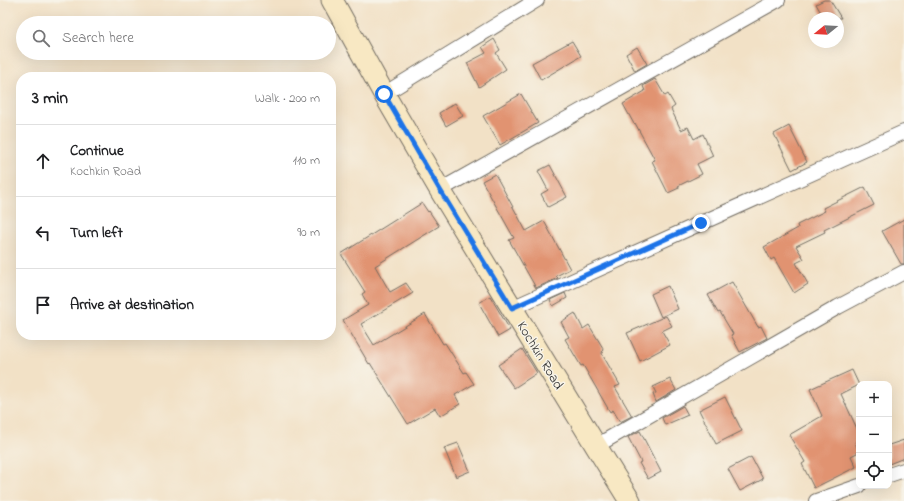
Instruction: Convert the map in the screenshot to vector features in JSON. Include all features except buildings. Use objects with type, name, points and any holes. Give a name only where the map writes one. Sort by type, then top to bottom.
[{"type":"main road","name":"Kochkin Road","points":[[332,0],[384,94],[440,190],[630,501]]},
{"type":"street","points":[[384,94],[537,0]]},
{"type":"street","points":[[440,190],[778,0]]},
{"type":"street","points":[[512,308],[904,132]]},
{"type":"street","points":[[596,446],[831,311],[904,272]]},
{"type":"street","points":[[892,474],[904,470]]},
{"type":"street","points":[[816,501],[856,487]]},
{"type":"route","points":[[384,94],[440,190],[512,308],[701,223]]}]
